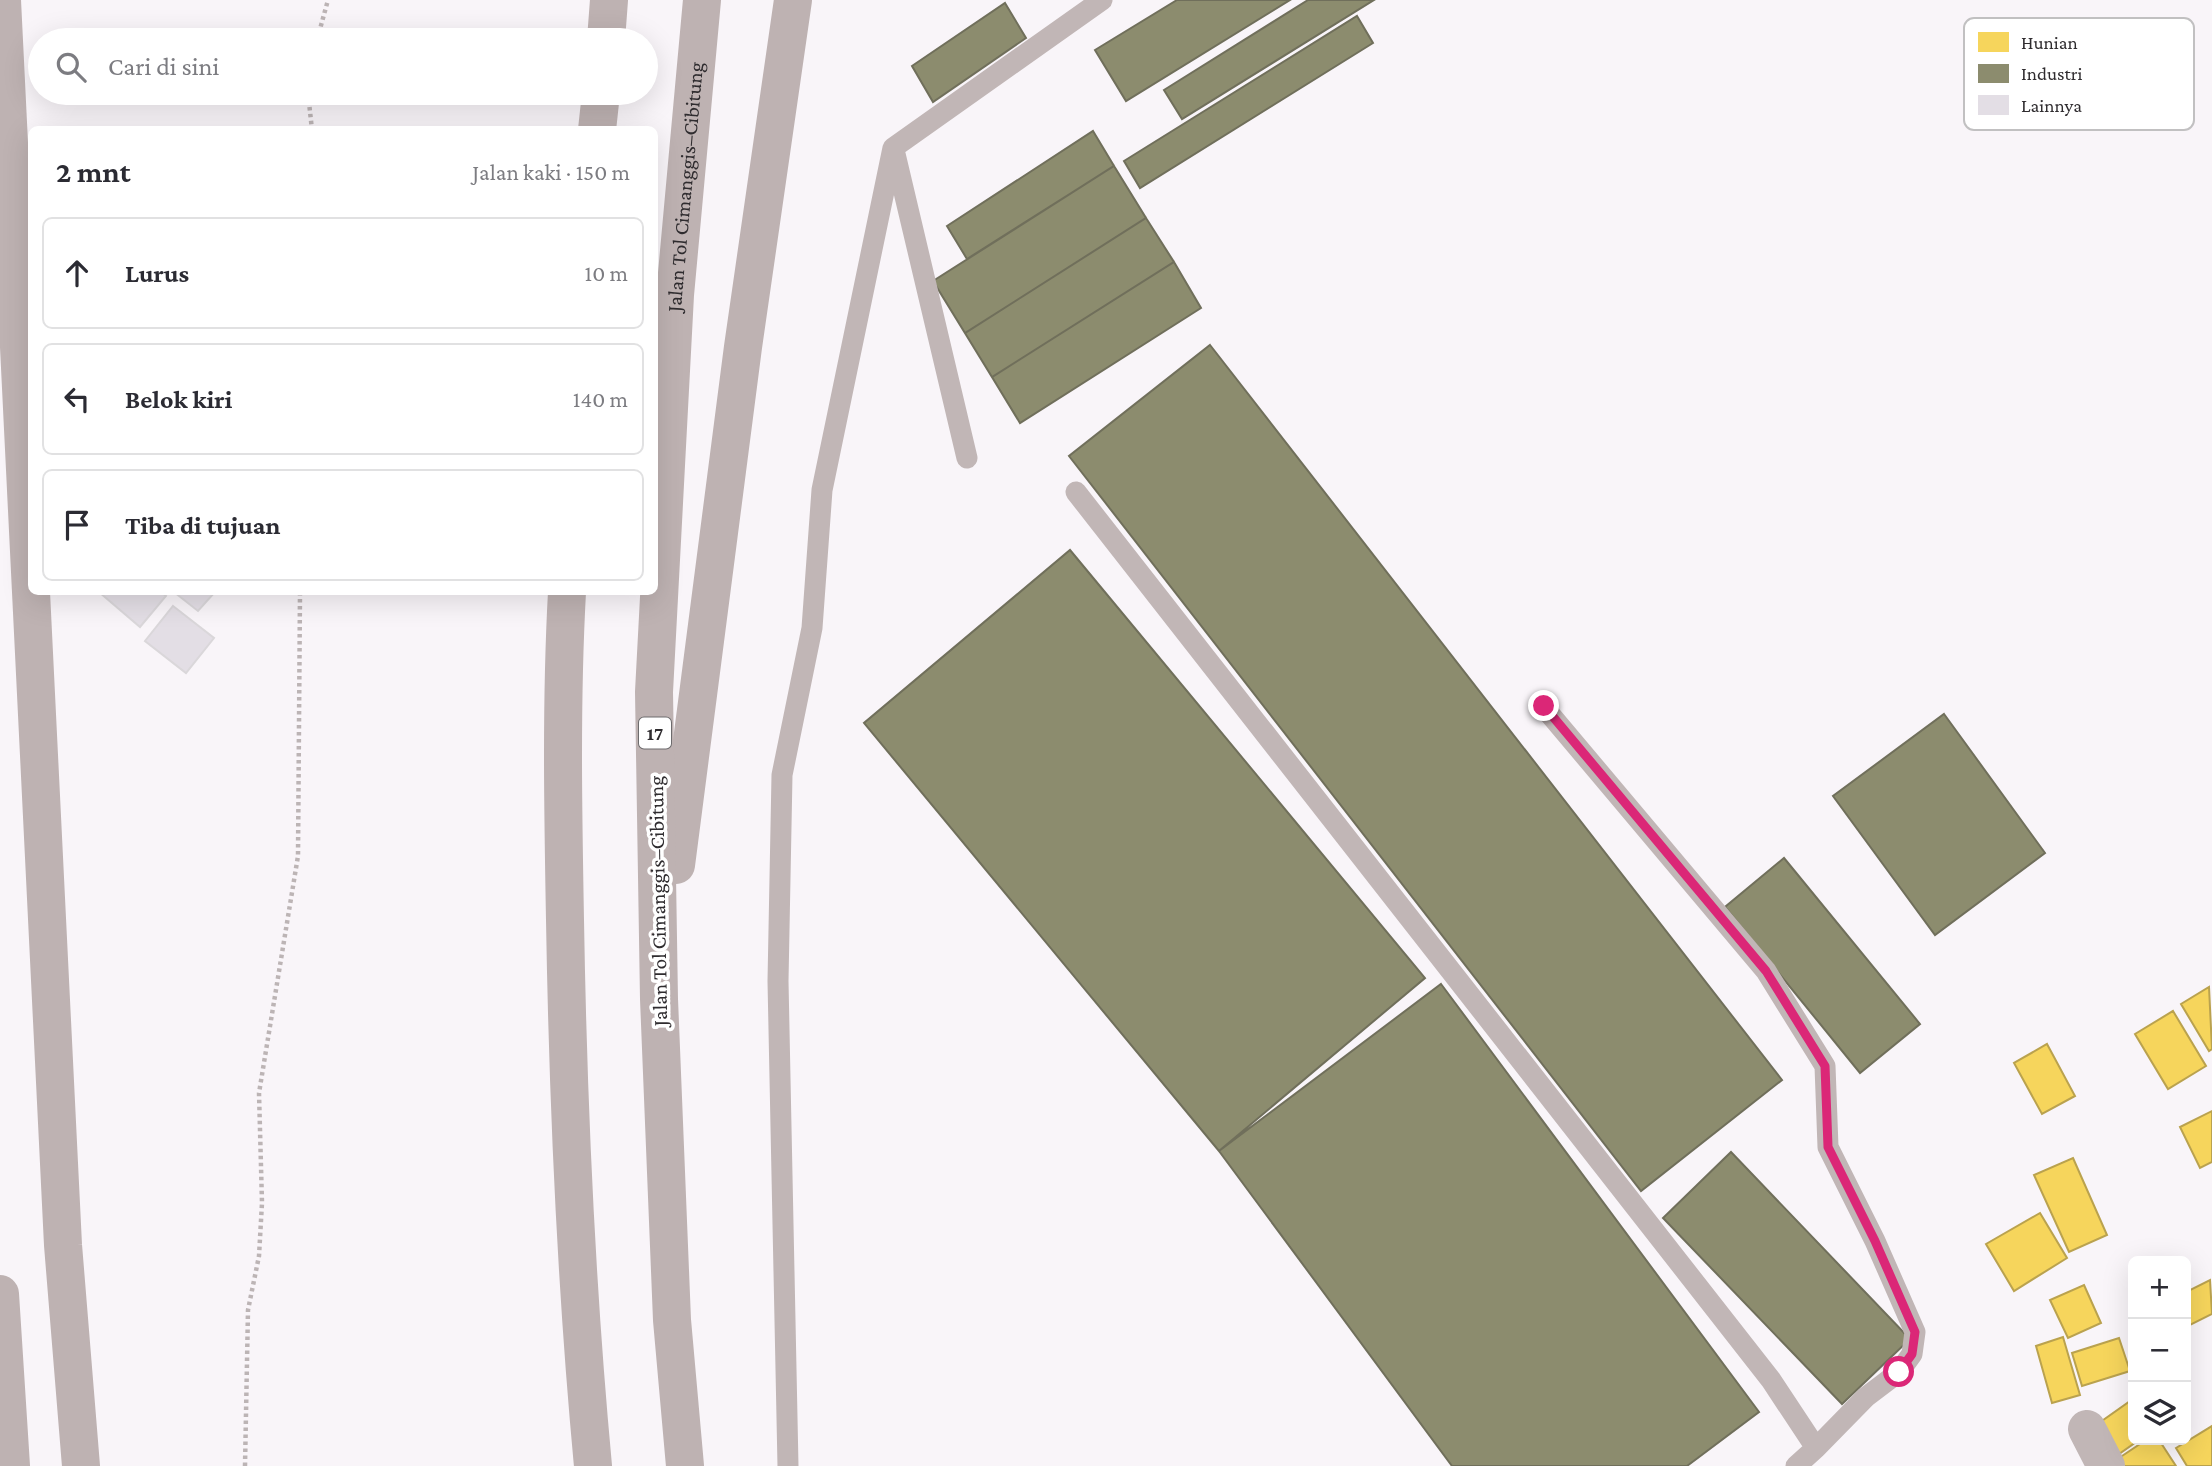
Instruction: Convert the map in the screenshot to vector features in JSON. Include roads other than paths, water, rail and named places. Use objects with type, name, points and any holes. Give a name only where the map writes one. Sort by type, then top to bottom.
[{"type":"highway","points":[[2,0],[28,522]]},
{"type":"highway","points":[[607,28],[609,0]]},
{"type":"highway","name":"Jalan Tol Cimanggis–Cibitung","points":[[685,1466],[671,1320],[659,999],[654,692],[675,295],[702,0]]},
{"type":"highway","points":[[659,999],[743,346],[793,0]]},
{"type":"highway","points":[[597,126],[600,105]]},
{"type":"highway","points":[[32,595],[64,1245],[81,1466]]},
{"type":"highway","points":[[567,595],[561,691],[567,1003],[580,1327],[593,1466]]},
{"type":"highway","points":[[0,1294],[10,1466]]},
{"type":"street","points":[[2087,1429],[2106,1466]]},
{"type":"lane","points":[[788,1466],[778,981],[782,775],[812,628],[822,490],[893,148],[1102,0]]},
{"type":"lane","points":[[893,148],[967,458]]},
{"type":"lane","points":[[1076,492],[1771,1380],[1816,1448]]},
{"type":"lane","points":[[1544,706],[1766,971],[1825,1066],[1828,1147],[1875,1241],[1915,1332],[1912,1354],[1899,1372],[1866,1396],[1796,1466]]}]
